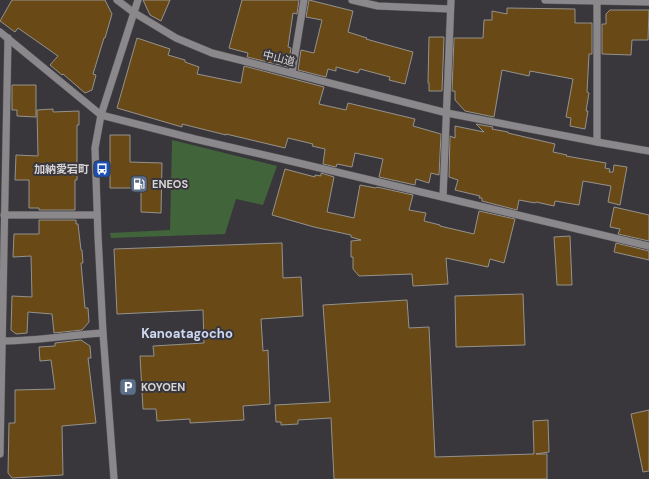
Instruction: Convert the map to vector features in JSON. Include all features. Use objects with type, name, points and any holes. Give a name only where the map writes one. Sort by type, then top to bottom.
[{"type":"street","name":"中山道","points":[[117,0],[133,12],[176,38],[212,53],[447,112],[649,151]]},
{"type":"street","points":[[114,479],[96,214],[96,148],[101,115],[138,0]]},
{"type":"street","points":[[292,73],[304,0]]},
{"type":"street","points":[[352,0],[378,6],[450,9]]},
{"type":"street","points":[[443,197],[451,0]]},
{"type":"street","points":[[545,0],[649,2]]},
{"type":"street","points":[[597,0],[597,142]]},
{"type":"street","points":[[0,32],[101,115],[195,139],[649,246]]},
{"type":"street","points":[[0,454],[2,235],[4,215],[8,38]]},
{"type":"street","points":[[4,215],[96,214]]},
{"type":"street","points":[[2,341],[103,333]]},
{"type":"green space","points":[[172,140],[277,166],[263,205],[236,199],[225,234],[111,238],[110,233],[170,230]]},
{"type":"building","points":[[12,0],[105,0],[112,14],[93,74],[96,75],[92,90],[85,93],[50,65],[58,56],[18,28],[15,32],[0,21]]},
{"type":"building","points":[[143,0],[170,0],[161,21],[150,15]]},
{"type":"building","points":[[242,0],[299,0],[297,14],[293,13],[288,47],[291,48],[288,67],[247,57],[248,53],[229,48]]},
{"type":"building","points":[[309,0],[353,11],[348,32],[367,38],[366,39],[413,52],[405,84],[389,80],[390,77],[360,69],[358,73],[336,67],[336,71],[328,69],[326,77],[298,70],[301,50],[314,53],[322,20],[306,17]]},
{"type":"building","points":[[507,8],[575,9],[575,23],[592,23],[592,54],[589,54],[587,92],[589,93],[585,129],[570,126],[571,118],[566,117],[573,79],[530,71],[529,76],[502,70],[494,117],[465,111],[455,100],[455,91],[452,91],[454,38],[483,38],[484,20],[492,20],[492,11],[507,14]]},
{"type":"building","points":[[610,10],[649,10],[648,40],[632,40],[631,55],[602,54],[602,24],[606,24],[606,14]]},
{"type":"building","points":[[429,37],[444,37],[442,91],[429,91]]},
{"type":"building","points":[[137,38],[170,49],[168,55],[185,60],[185,62],[199,67],[197,74],[241,83],[244,66],[324,87],[319,104],[346,110],[348,103],[415,119],[413,126],[441,134],[439,175],[431,173],[429,183],[416,179],[415,185],[379,177],[383,159],[355,153],[352,167],[337,164],[336,167],[323,164],[325,149],[312,146],[313,144],[288,138],[285,148],[182,124],[182,127],[117,108]]},
{"type":"building","points":[[12,85],[36,85],[36,117],[17,116],[17,110],[12,110]]},
{"type":"building","points":[[53,109],[53,112],[79,111],[79,125],[77,125],[77,180],[75,180],[75,210],[39,210],[39,208],[29,208],[29,180],[15,180],[16,155],[38,156],[37,110]]},
{"type":"building","points":[[476,124],[493,127],[492,129],[555,144],[553,152],[567,155],[566,156],[606,163],[605,168],[610,169],[609,172],[613,172],[614,165],[627,167],[620,205],[608,202],[611,186],[583,181],[579,205],[555,201],[554,206],[519,200],[517,210],[482,201],[482,198],[479,198],[480,196],[455,190],[458,180],[449,177],[450,136],[455,138],[455,126],[484,132]]},
{"type":"building","points":[[110,135],[130,135],[130,162],[162,163],[161,213],[141,212],[141,188],[110,188]]},
{"type":"building","points":[[285,169],[315,177],[315,175],[321,176],[321,173],[334,177],[327,212],[354,218],[360,185],[413,195],[409,210],[426,213],[424,221],[474,234],[479,211],[515,219],[504,263],[490,259],[488,267],[446,258],[448,284],[413,286],[412,274],[359,276],[353,269],[351,241],[361,240],[351,237],[351,235],[314,227],[272,215]]},
{"type":"building","points":[[614,207],[649,215],[649,241],[618,234],[620,229],[610,227]]},
{"type":"building","points":[[39,220],[76,220],[76,224],[78,224],[82,250],[83,263],[81,263],[85,308],[88,308],[89,322],[82,330],[54,333],[52,314],[28,312],[27,333],[16,334],[11,330],[12,296],[32,297],[31,256],[13,257],[14,234],[39,234]]},
{"type":"building","points":[[570,236],[572,285],[557,285],[554,237]]},
{"type":"building","points":[[282,243],[283,278],[301,277],[303,316],[261,319],[263,351],[268,350],[270,404],[243,406],[244,420],[190,423],[190,419],[157,421],[156,409],[143,409],[140,356],[154,356],[153,346],[204,343],[203,310],[117,314],[114,249]]},
{"type":"building","points":[[616,243],[649,251],[649,260],[614,252]]},
{"type":"building","points":[[523,294],[525,345],[456,347],[455,296]]},
{"type":"building","points":[[407,300],[409,328],[429,327],[435,457],[534,454],[533,421],[548,420],[549,452],[536,454],[547,454],[547,479],[334,479],[331,418],[298,420],[298,424],[281,425],[281,422],[276,422],[275,405],[330,402],[323,305]]},
{"type":"building","points":[[81,340],[90,346],[91,358],[88,358],[96,423],[62,426],[63,475],[12,478],[8,473],[9,423],[15,423],[15,390],[55,389],[51,360],[40,361],[39,347],[55,346],[55,343]]},
{"type":"building","points":[[649,410],[649,471],[643,472],[631,414]]},
{"type":"place","name":"加納愛宕町","points":[[102,169]]},
{"type":"place","name":"ENEOS","points":[[139,184]]},
{"type":"place","name":"KOYOEN","points":[[128,387]]},
{"type":"district","name":"Kanoatagocho","points":[[187,333]]}]
